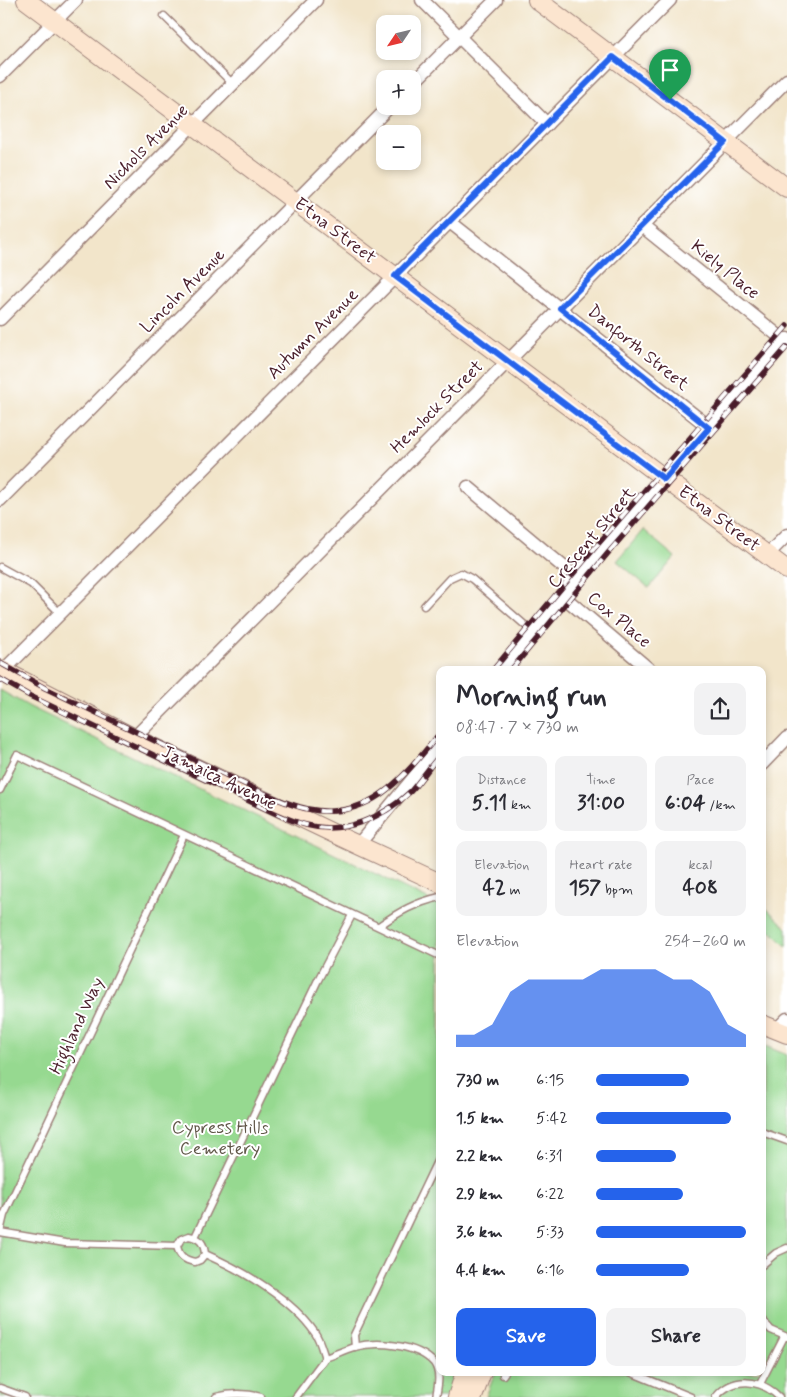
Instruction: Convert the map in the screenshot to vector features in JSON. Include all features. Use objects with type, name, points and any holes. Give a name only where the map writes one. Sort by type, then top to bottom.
[{"type":"main road","name":"Etna Street","points":[[26,0],[787,570]]},
{"type":"main road","points":[[537,0],[787,188]]},
{"type":"main road","name":"Jamaica Avenue","points":[[1,670],[134,738],[436,884]]},
{"type":"main road","points":[[458,1397],[464,1376]]},
{"type":"main road","points":[[473,1397],[481,1376]]},
{"type":"street","points":[[0,76],[76,0]]},
{"type":"street","name":"Nichols Avenue","points":[[0,319],[316,0]]},
{"type":"street","points":[[422,0],[547,124]]},
{"type":"street","points":[[421,75],[496,0]]},
{"type":"street","name":"Autumn Avenue","points":[[1,670],[670,0]]},
{"type":"street","name":"Hemlock Street","points":[[134,738],[787,80]]},
{"type":"street","name":"Lincoln Avenue","points":[[0,500],[381,115]]},
{"type":"street","name":"Danforth Street","points":[[450,222],[709,428]]},
{"type":"street","name":"Kiely Place","points":[[642,226],[786,340]]},
{"type":"street","name":"Crescent Street","points":[[506,666],[664,479],[786,340]]},
{"type":"street","points":[[468,486],[579,580]]},
{"type":"street","points":[[767,556],[787,535]]},
{"type":"street","name":"Cox Place","points":[[564,597],[645,666]]},
{"type":"street","points":[[766,760],[787,738]]},
{"type":"street","points":[[358,845],[436,751]]},
{"type":"lane","points":[[164,16],[232,84]]},
{"type":"lane","points":[[0,566],[31,584],[60,613]]},
{"type":"lane","points":[[424,606],[450,578],[461,573],[472,579],[534,633]]},
{"type":"lane","points":[[0,790],[17,755],[436,954]]},
{"type":"lane","name":"Highland Way","points":[[0,1232],[4,1215],[184,835]]},
{"type":"lane","points":[[379,926],[399,912],[415,904],[436,887]]},
{"type":"lane","points":[[195,1237],[318,980],[352,915]]},
{"type":"lane","points":[[766,1133],[787,1141]]},
{"type":"lane","points":[[355,1347],[354,1335],[436,1163]]},
{"type":"lane","points":[[0,1232],[65,1243],[177,1246]]},
{"type":"lane","points":[[189,1236],[195,1237],[204,1245],[205,1254],[200,1260],[195,1262],[189,1261],[182,1257],[177,1246],[181,1239],[189,1236]]},
{"type":"lane","points":[[766,1262],[776,1253],[787,1248]]},
{"type":"lane","points":[[205,1254],[254,1280],[303,1318],[317,1334],[325,1358]]},
{"type":"lane","points":[[766,1324],[771,1330],[786,1337],[766,1373]]},
{"type":"lane","points":[[296,1397],[325,1358],[355,1347],[401,1346],[418,1351],[435,1364],[436,1368]]},
{"type":"lane","points":[[436,1397],[438,1376]]},
{"type":"lane","points":[[640,1376],[692,1397]]},
{"type":"lane","points":[[760,1384],[764,1376]]},
{"type":"lane","points":[[716,1397],[726,1387],[749,1381],[771,1389],[779,1397]]},
{"type":"lane","points":[[0,1388],[25,1397]]},
{"type":"lane","points":[[216,1397],[227,1394],[250,1394],[261,1397]]},
{"type":"green space","points":[[643,530],[675,557],[649,588],[617,561]]},
{"type":"green space","name":"Cypress Hills Cemetery","points":[[0,690],[30,707],[436,903],[436,1376],[454,1376],[448,1397],[0,1397]]},
{"type":"green space","points":[[766,908],[787,928],[787,947],[766,926]]},
{"type":"green space","points":[[766,1046],[787,1055],[787,1397],[486,1397],[494,1376],[766,1376]]},
{"type":"railway","points":[[496,666],[598,544],[787,326]]},
{"type":"railway","points":[[514,666],[608,553],[787,347]]},
{"type":"railway","points":[[0,663],[45,688],[261,792],[308,809],[330,811],[350,809],[368,802],[384,792],[399,779],[436,738]]},
{"type":"railway","points":[[0,679],[30,696],[274,813],[299,823],[320,828],[349,826],[362,822],[388,809],[411,791],[436,760]]},
{"type":"route","points":[[613,57],[670,100],[725,142],[560,308],[709,428],[664,479],[395,276],[613,57]]}]
